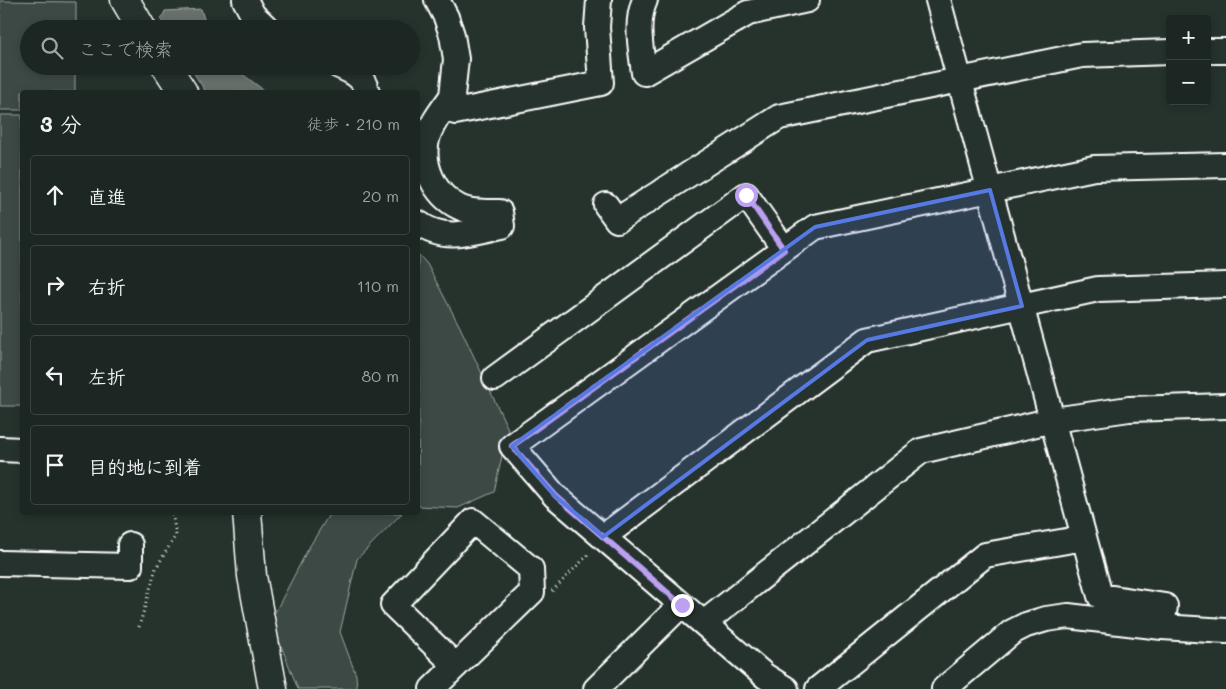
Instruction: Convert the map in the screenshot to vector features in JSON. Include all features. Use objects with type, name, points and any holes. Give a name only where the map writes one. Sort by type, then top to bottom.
[{"type":"street","points":[[125,0],[137,20]]},
{"type":"street","points":[[245,0],[253,15],[258,20]]},
{"type":"street","points":[[437,0],[446,17],[452,35],[456,59],[452,96],[455,112],[601,83],[597,27],[599,0]]},
{"type":"street","points":[[645,0],[641,8],[640,31],[644,72],[748,13],[807,0]]},
{"type":"street","points":[[938,0],[1100,596],[1165,606],[1162,627]]},
{"type":"street","points":[[1211,51],[1226,50]]},
{"type":"street","points":[[606,205],[617,220],[779,117],[1082,55],[1166,52]]},
{"type":"street","points":[[172,75],[182,90]]},
{"type":"street","points":[[357,75],[365,84],[366,90]]},
{"type":"street","points":[[420,224],[438,234],[455,235],[502,226],[500,212],[484,212],[459,207],[436,189],[426,164],[427,139],[436,119],[452,96]]},
{"type":"street","points":[[786,689],[758,682],[704,623],[556,496],[512,446],[815,227],[1094,168],[1226,165]]},
{"type":"street","points":[[495,378],[746,195],[784,250]]},
{"type":"street","points":[[603,537],[867,340],[1098,289],[1226,285]]},
{"type":"street","points":[[704,623],[921,452],[1053,420],[1129,409],[1226,406]]},
{"type":"street","points":[[0,450],[20,450]]},
{"type":"street","points":[[247,515],[252,576],[273,689]]},
{"type":"street","points":[[432,689],[456,666],[532,592],[531,568],[473,521],[393,605],[456,666]]},
{"type":"street","points":[[818,689],[985,554],[1084,538]]},
{"type":"street","points":[[0,563],[130,566],[130,546]]},
{"type":"street","points":[[596,689],[682,605]]},
{"type":"street","points":[[944,689],[1012,632],[1026,625],[1046,619],[1068,616],[1162,627],[1226,631]]},
{"type":"path","points":[[138,627],[156,568],[176,535],[173,515]]},
{"type":"path","points":[[532,592],[544,593],[554,591],[603,537]]},
{"type":"highlighted area","points":[[990,190],[1022,306],[867,340],[603,537],[555,496],[512,446],[815,227]]},
{"type":"shaded area","points":[[0,1],[76,2],[76,20],[20,20],[20,75],[75,75],[75,90],[20,90],[20,110],[0,110]]},
{"type":"shaded area","points":[[201,9],[204,20],[161,20],[165,11]]},
{"type":"shaded area","points":[[195,75],[244,75],[263,90],[205,90]]},
{"type":"shaded area","points":[[0,115],[20,115],[20,406],[0,406]]},
{"type":"shaded area","points":[[420,256],[427,264],[460,327],[508,429],[494,492],[458,508],[420,506]]},
{"type":"shaded area","points":[[329,515],[400,515],[357,559],[340,632],[356,675],[357,689],[298,689],[271,620],[308,549]]},
{"type":"route","points":[[682,605],[556,496],[512,446],[784,250],[746,195]]}]
